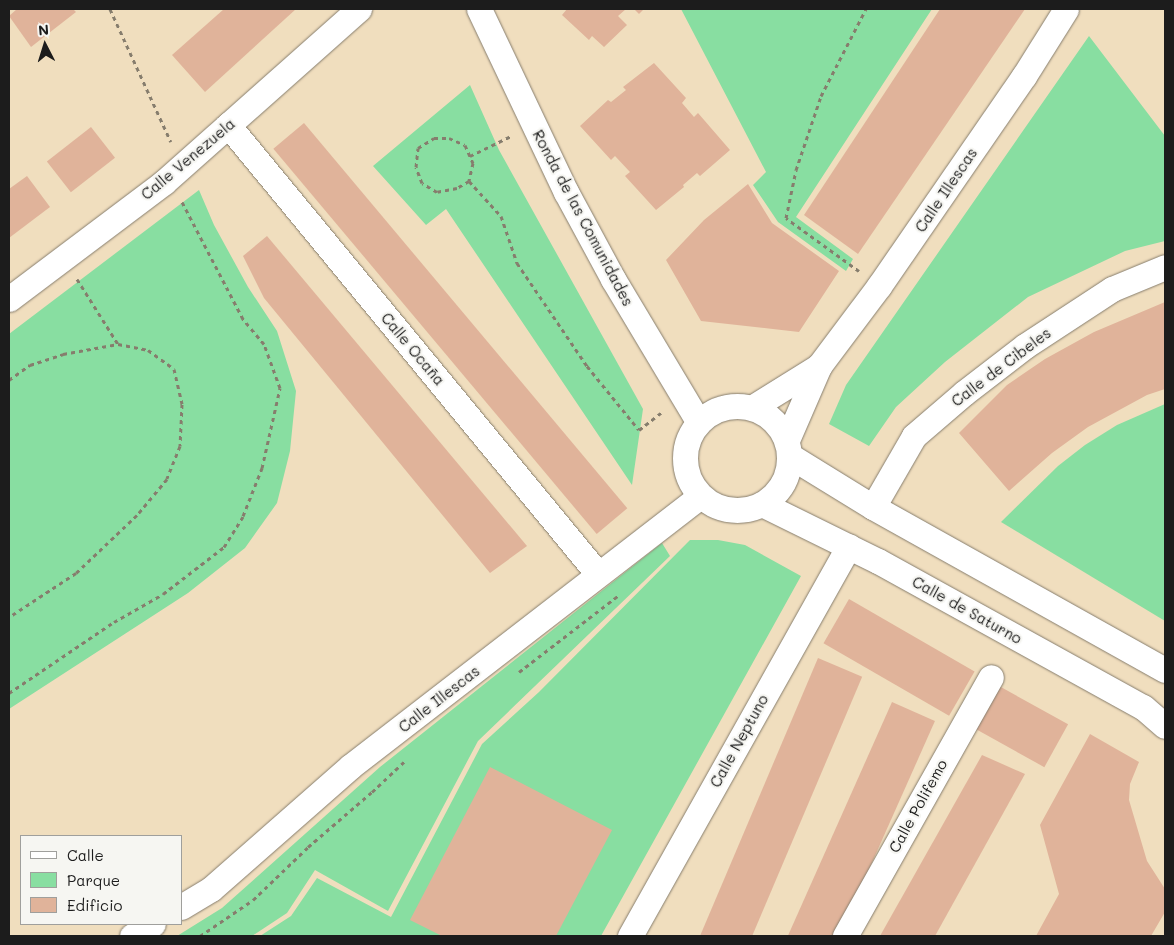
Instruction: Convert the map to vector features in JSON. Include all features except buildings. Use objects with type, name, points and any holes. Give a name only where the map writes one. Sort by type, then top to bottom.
[{"type":"street","name":"Calle Venezuela","points":[[9,299],[164,182],[359,9]]},
{"type":"street","name":"Ronda de las Comunidades","points":[[478,9],[566,192],[613,280],[698,421]]},
{"type":"street","name":"Calle Illescas","points":[[788,448],[819,366],[880,286],[1024,76],[1066,9]]},
{"type":"street","name":"Calle Ocaña","points":[[228,125],[598,574]]},
{"type":"street","name":"Calle de Cibeles","points":[[873,507],[914,436],[964,393],[1025,346],[1112,289],[1165,267]]},
{"type":"street","name":"Calle Illescas","points":[[754,408],[819,366]]},
{"type":"street","points":[[723,406],[754,408],[775,421],[788,448],[789,466],[783,483],[771,498],[762,504],[735,510],[716,506],[700,496],[688,479],[684,459],[687,439],[698,421],[723,406]]},
{"type":"street","points":[[788,448],[873,507],[1165,670]]},
{"type":"street","name":"Calle Illescas","points":[[182,906],[211,889],[351,766],[700,496]]},
{"type":"street","name":"Calle de Saturno","points":[[762,504],[849,546],[1143,707],[1165,726]]},
{"type":"street","name":"Calle Neptuno","points":[[630,936],[849,546]]},
{"type":"street","name":"Calle Polifemo","points":[[845,936],[990,677]]},
{"type":"street","points":[[132,936],[151,925]]},
{"type":"path","points":[[110,9],[182,166]]},
{"type":"path","points":[[866,9],[821,96],[796,170],[786,218],[880,286]]},
{"type":"path","points":[[470,156],[534,125]]},
{"type":"path","points":[[434,138],[449,138],[465,145],[473,163],[469,180],[457,188],[437,192],[422,183],[416,167],[418,148],[434,138]]},
{"type":"path","points":[[469,180],[500,216],[517,263],[587,366],[638,430],[683,395]]},
{"type":"path","points":[[9,693],[114,622],[164,594],[224,547],[243,516],[262,468],[280,388],[264,344],[243,318],[182,202]]},
{"type":"path","points":[[82,287],[118,344]]},
{"type":"path","points":[[9,380],[30,365],[63,354],[118,344],[148,350],[174,369],[182,404],[180,446],[167,480],[137,515],[76,573],[9,617]]},
{"type":"path","points":[[514,676],[620,594]]},
{"type":"path","points":[[200,936],[253,900],[308,847],[372,792],[411,755]]},
{"type":"green space","points":[[681,9],[932,9],[796,217],[853,259],[846,271],[778,222],[753,185],[766,172]]},
{"type":"green space","points":[[1089,36],[1165,136],[1165,241],[1125,251],[1028,297],[945,362],[896,407],[869,446],[829,424],[846,385]]},
{"type":"green space","points":[[470,85],[499,150],[643,409],[632,485],[446,209],[426,225],[373,166]]},
{"type":"green space","points":[[199,190],[214,225],[248,287],[277,331],[296,391],[290,451],[277,503],[245,548],[188,593],[9,709],[9,334]]},
{"type":"green space","points":[[1165,404],[1165,621],[1001,522],[1058,466],[1085,445],[1117,425]]},
{"type":"green space","points":[[690,540],[718,540],[745,545],[801,576],[601,936],[260,936],[291,916],[317,878],[391,917],[482,744],[539,692]]},
{"type":"green space","points":[[662,543],[670,556],[478,741],[388,911],[315,870],[287,913],[252,936],[177,936],[222,908],[380,767]]}]
